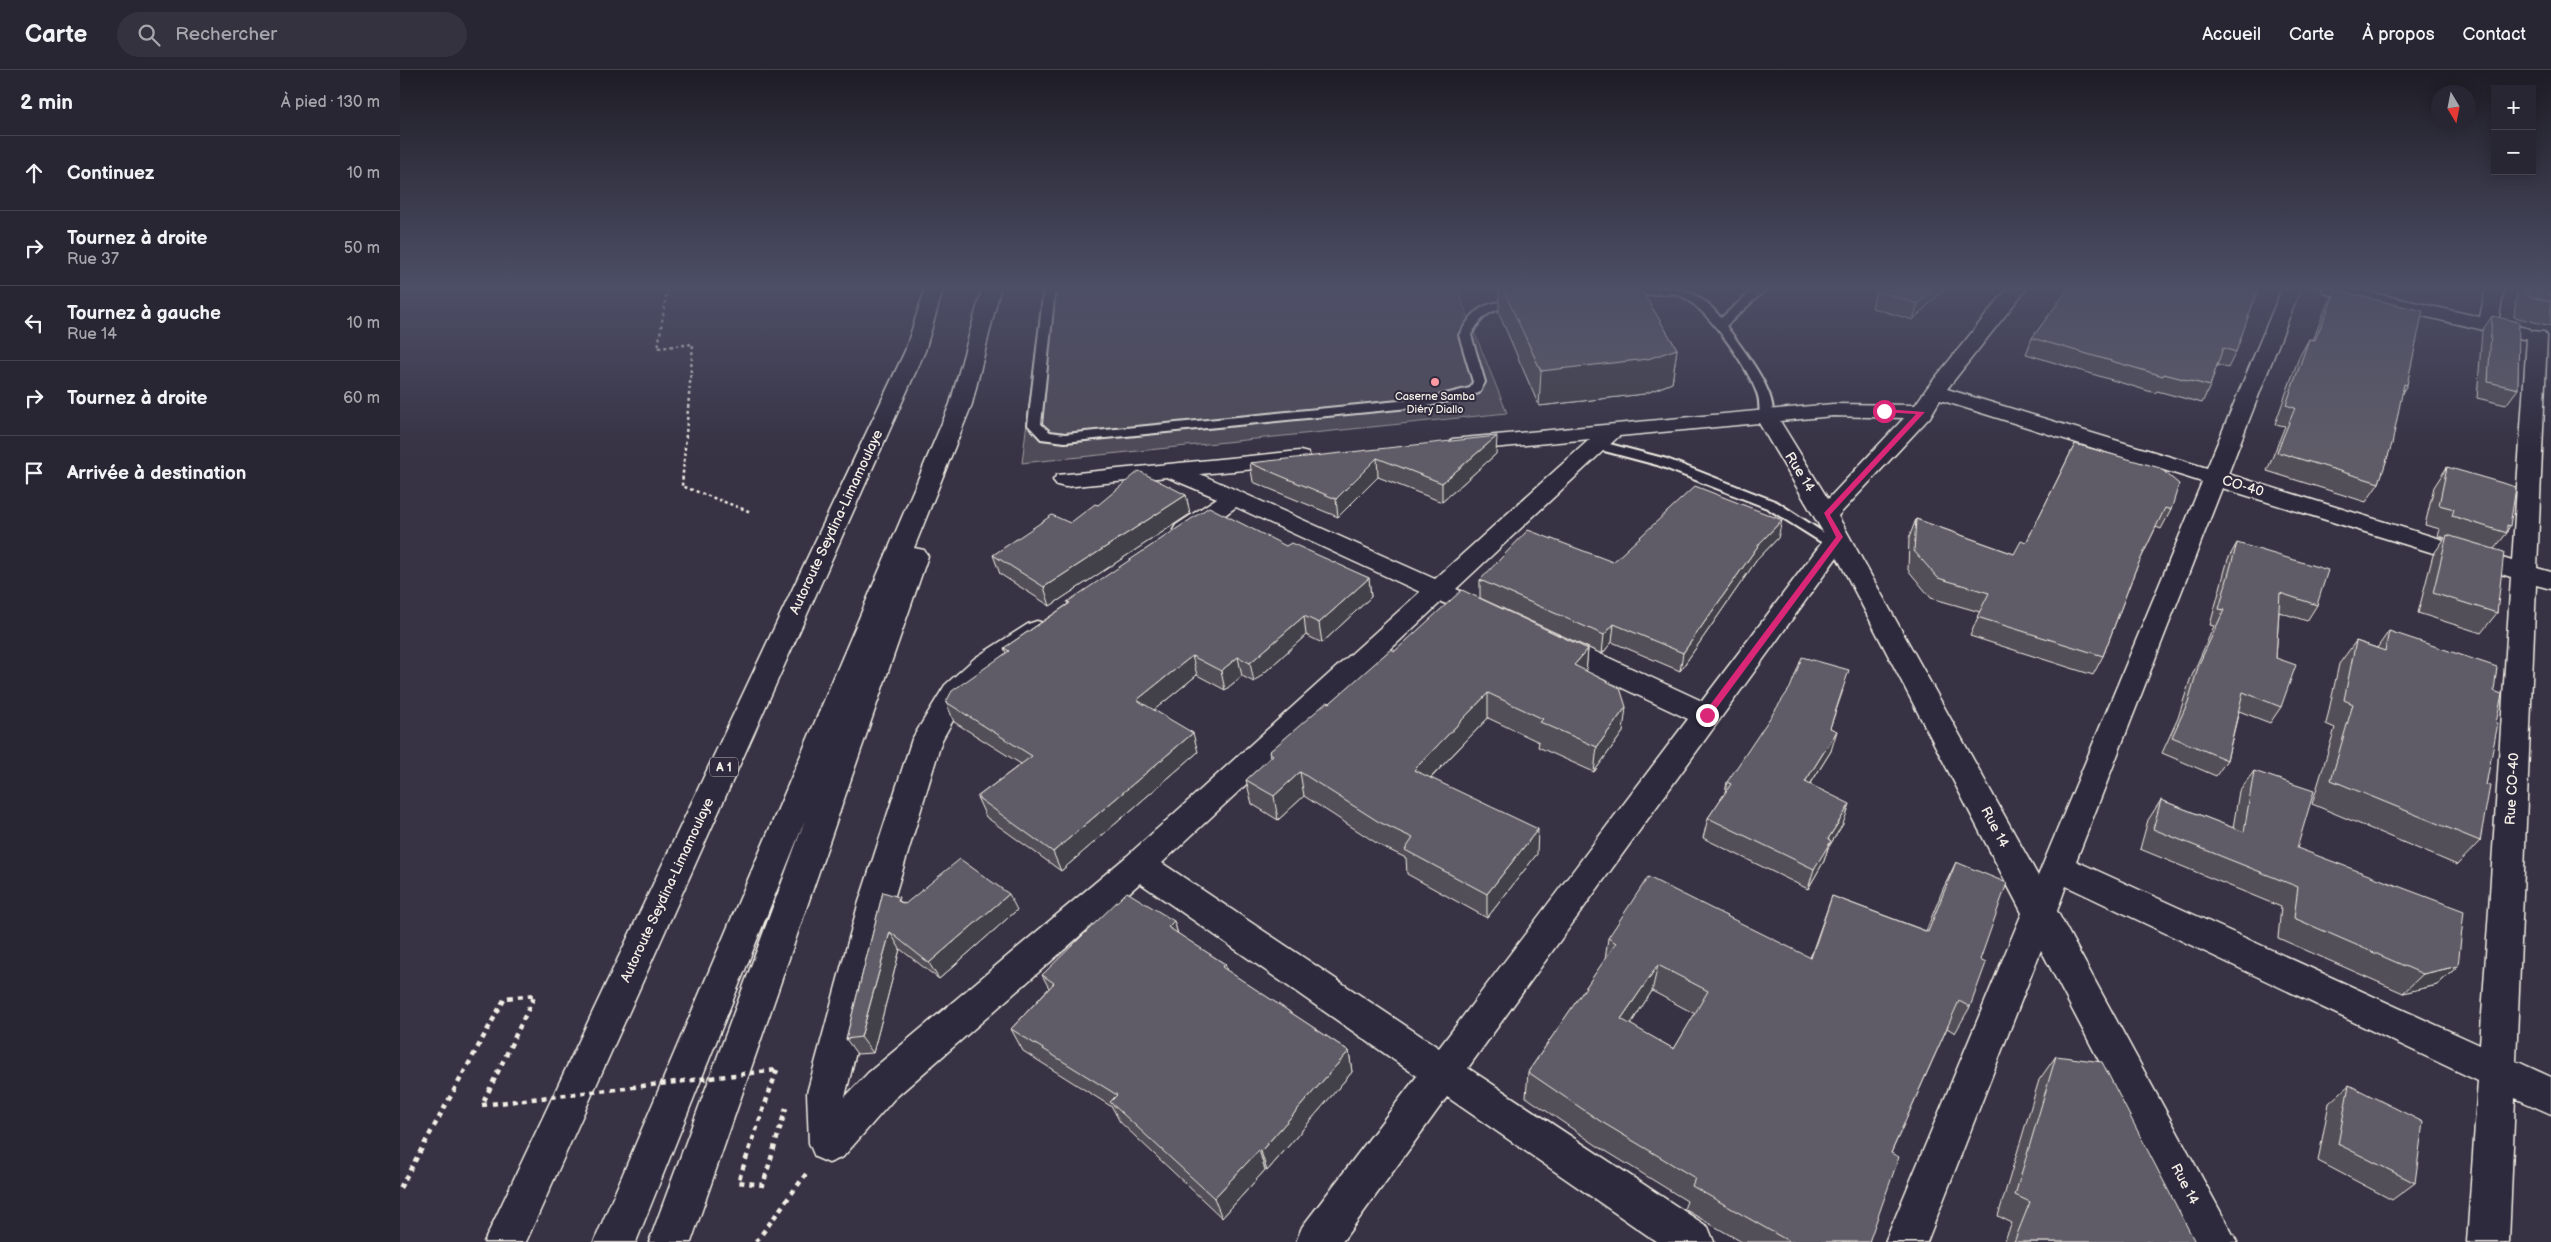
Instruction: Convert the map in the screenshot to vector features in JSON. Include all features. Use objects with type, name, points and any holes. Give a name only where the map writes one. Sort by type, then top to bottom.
[{"type":"main road","name":"Autoroute Seydina-Limamoulaye","points":[[505,1242],[917,344]]},
{"type":"main road","points":[[670,1242],[909,576],[978,344]]},
{"type":"main road","points":[[1317,1242],[1707,715],[1833,532],[1922,412],[1934,392],[1973,344]]},
{"type":"main road","points":[[1906,1242],[2269,344]]},
{"type":"main road","name":"Rue CO-40","points":[[2488,1242],[2497,1072],[2538,577],[2544,344]]},
{"type":"main road","name":"CO-40","points":[[1934,392],[2538,577]]},
{"type":"main road","points":[[615,1242],[961,404]]},
{"type":"main road","points":[[1436,446],[1606,437],[1766,416],[1833,410],[1922,412]]},
{"type":"main road","name":"Rue 14","points":[[1766,416],[1833,532],[2040,911],[2216,1242]]},
{"type":"main road","points":[[829,1142],[882,1086],[1139,865],[1606,437]]},
{"type":"main road","points":[[1065,480],[1318,457]]},
{"type":"main road","points":[[1169,470],[1235,497],[1474,608]]},
{"type":"main road","points":[[1162,546],[1235,497]]},
{"type":"main road","points":[[829,1142],[826,1093],[875,905],[926,739],[954,692],[985,665],[1058,616]]},
{"type":"main road","points":[[1528,632],[1707,715]]},
{"type":"main road","points":[[1139,865],[1693,1242]]},
{"type":"main road","points":[[2057,867],[2551,1096]]},
{"type":"lane","points":[[1044,344],[1034,425],[1046,436],[1065,438],[1429,402],[1464,394],[1475,390],[1479,382],[1467,344]]},
{"type":"lane","points":[[1732,344],[1763,392],[1766,416]]},
{"type":"lane","points":[[1606,437],[1833,532]]},
{"type":"path","points":[[659,344],[658,348],[693,344],[682,486],[751,512]]},
{"type":"path","points":[[400,1188],[449,1104],[505,998],[535,995],[482,1105],[777,1070],[738,1182],[763,1185],[788,1099]]},
{"type":"path","points":[[756,1242],[829,1142]]},
{"type":"shaded area","points":[[1036,344],[1479,344],[1507,413],[1022,463]]},
{"type":"building","points":[[1528,344],[1674,344],[1677,349],[1648,359],[1541,371]]},
{"type":"building","points":[[2052,344],[2239,344],[2236,352],[2223,348],[2210,386],[2164,374],[2163,376]]},
{"type":"building","points":[[2307,344],[2416,344],[2407,385],[2404,384],[2392,444],[2379,483],[2277,452],[2295,408],[2286,405]]},
{"type":"building","points":[[2490,344],[2519,344],[2518,389],[2488,382]]},
{"type":"building","points":[[1497,436],[1442,483],[1377,458],[1336,499],[1250,463]]},
{"type":"building","points":[[2075,444],[2160,468],[2179,484],[2171,510],[2165,508],[2135,571],[2103,656],[1977,617],[1989,593],[1938,578],[1914,551],[1916,519],[2014,554],[2021,541],[2026,543]]},
{"type":"building","points":[[2447,467],[2516,487],[2510,526],[2507,525],[2507,533],[2452,516],[2454,509],[2439,505]]},
{"type":"building","points":[[1139,471],[1186,495],[1044,587],[993,555],[1052,515],[1070,523],[1095,504],[1098,505]]},
{"type":"building","points":[[1695,486],[1782,520],[1760,543],[1683,653],[1614,624],[1604,635],[1480,580],[1528,530],[1613,562]]},
{"type":"building","points":[[1209,507],[1286,546],[1291,543],[1369,578],[1319,623],[1304,616],[1250,663],[1238,657],[1221,671],[1192,656],[1137,700],[1193,733],[1053,852],[977,797],[1032,756],[946,702],[952,691],[1009,651],[1004,648],[1070,603],[1067,602]]},
{"type":"building","points":[[2447,535],[2504,552],[2497,613],[2433,593]]},
{"type":"building","points":[[2237,543],[2328,570],[2317,605],[2280,593],[2276,658],[2296,665],[2281,707],[2243,692],[2227,760],[2172,737],[2188,702],[2199,664],[2224,610],[2219,609]]},
{"type":"building","points":[[1462,590],[1588,649],[1574,665],[1620,688],[1626,707],[1597,747],[1540,722],[1543,719],[1488,693],[1414,770],[1538,829],[1487,894],[1405,850],[1413,838],[1379,822],[1300,772],[1274,796],[1246,780],[1273,755],[1269,752],[1327,702],[1330,703],[1391,649],[1395,651]]},
{"type":"building","points":[[2389,631],[2497,667],[2494,691],[2502,694],[2486,785],[2490,786],[2480,841],[2331,780],[2353,704],[2344,700],[2356,641],[2385,651]]},
{"type":"building","points":[[1802,657],[1849,670],[1830,728],[1837,731],[1805,782],[1850,804],[1828,839],[1831,841],[1814,869],[1708,818],[1731,784],[1727,782],[1790,688]]},
{"type":"building","points":[[2254,771],[2314,791],[2297,848],[2464,911],[2458,966],[2423,974],[2294,918],[2298,887],[2153,829],[2161,800],[2244,832]]},
{"type":"building","points":[[960,859],[1009,894],[929,963],[890,932],[861,1037],[846,1039],[883,892],[899,897],[898,901],[905,904]]},
{"type":"building","points":[[1956,862],[2007,883],[1980,960],[1986,963],[1970,1007],[1959,1001],[1891,1153],[1899,1157],[1869,1242],[1790,1242],[1692,1186],[1695,1178],[1600,1121],[1528,1072],[1616,943],[1608,938],[1648,877],[1811,958],[1832,896],[1928,932]],"holes":[[[1658,965],[1708,991],[1674,1049],[1621,1019]]]},
{"type":"building","points":[[1127,892],[1174,921],[1168,927],[1225,964],[1222,967],[1349,1051],[1261,1151],[1259,1150],[1214,1198],[1110,1102],[1117,1095],[1011,1029],[1054,983],[1042,975]]},
{"type":"building","points":[[2056,1056],[2102,1062],[2195,1242],[2014,1242],[2030,1202],[2015,1195]]},
{"type":"building","points":[[2349,1085],[2423,1122],[2415,1183],[2338,1144]]},
{"type":"place","name":"Caserne Samba Diéry Diallo","points":[[1435,382]]},
{"type":"route","points":[[1707,715],[1839,537],[1826,515],[1922,412],[1884,411]]}]
